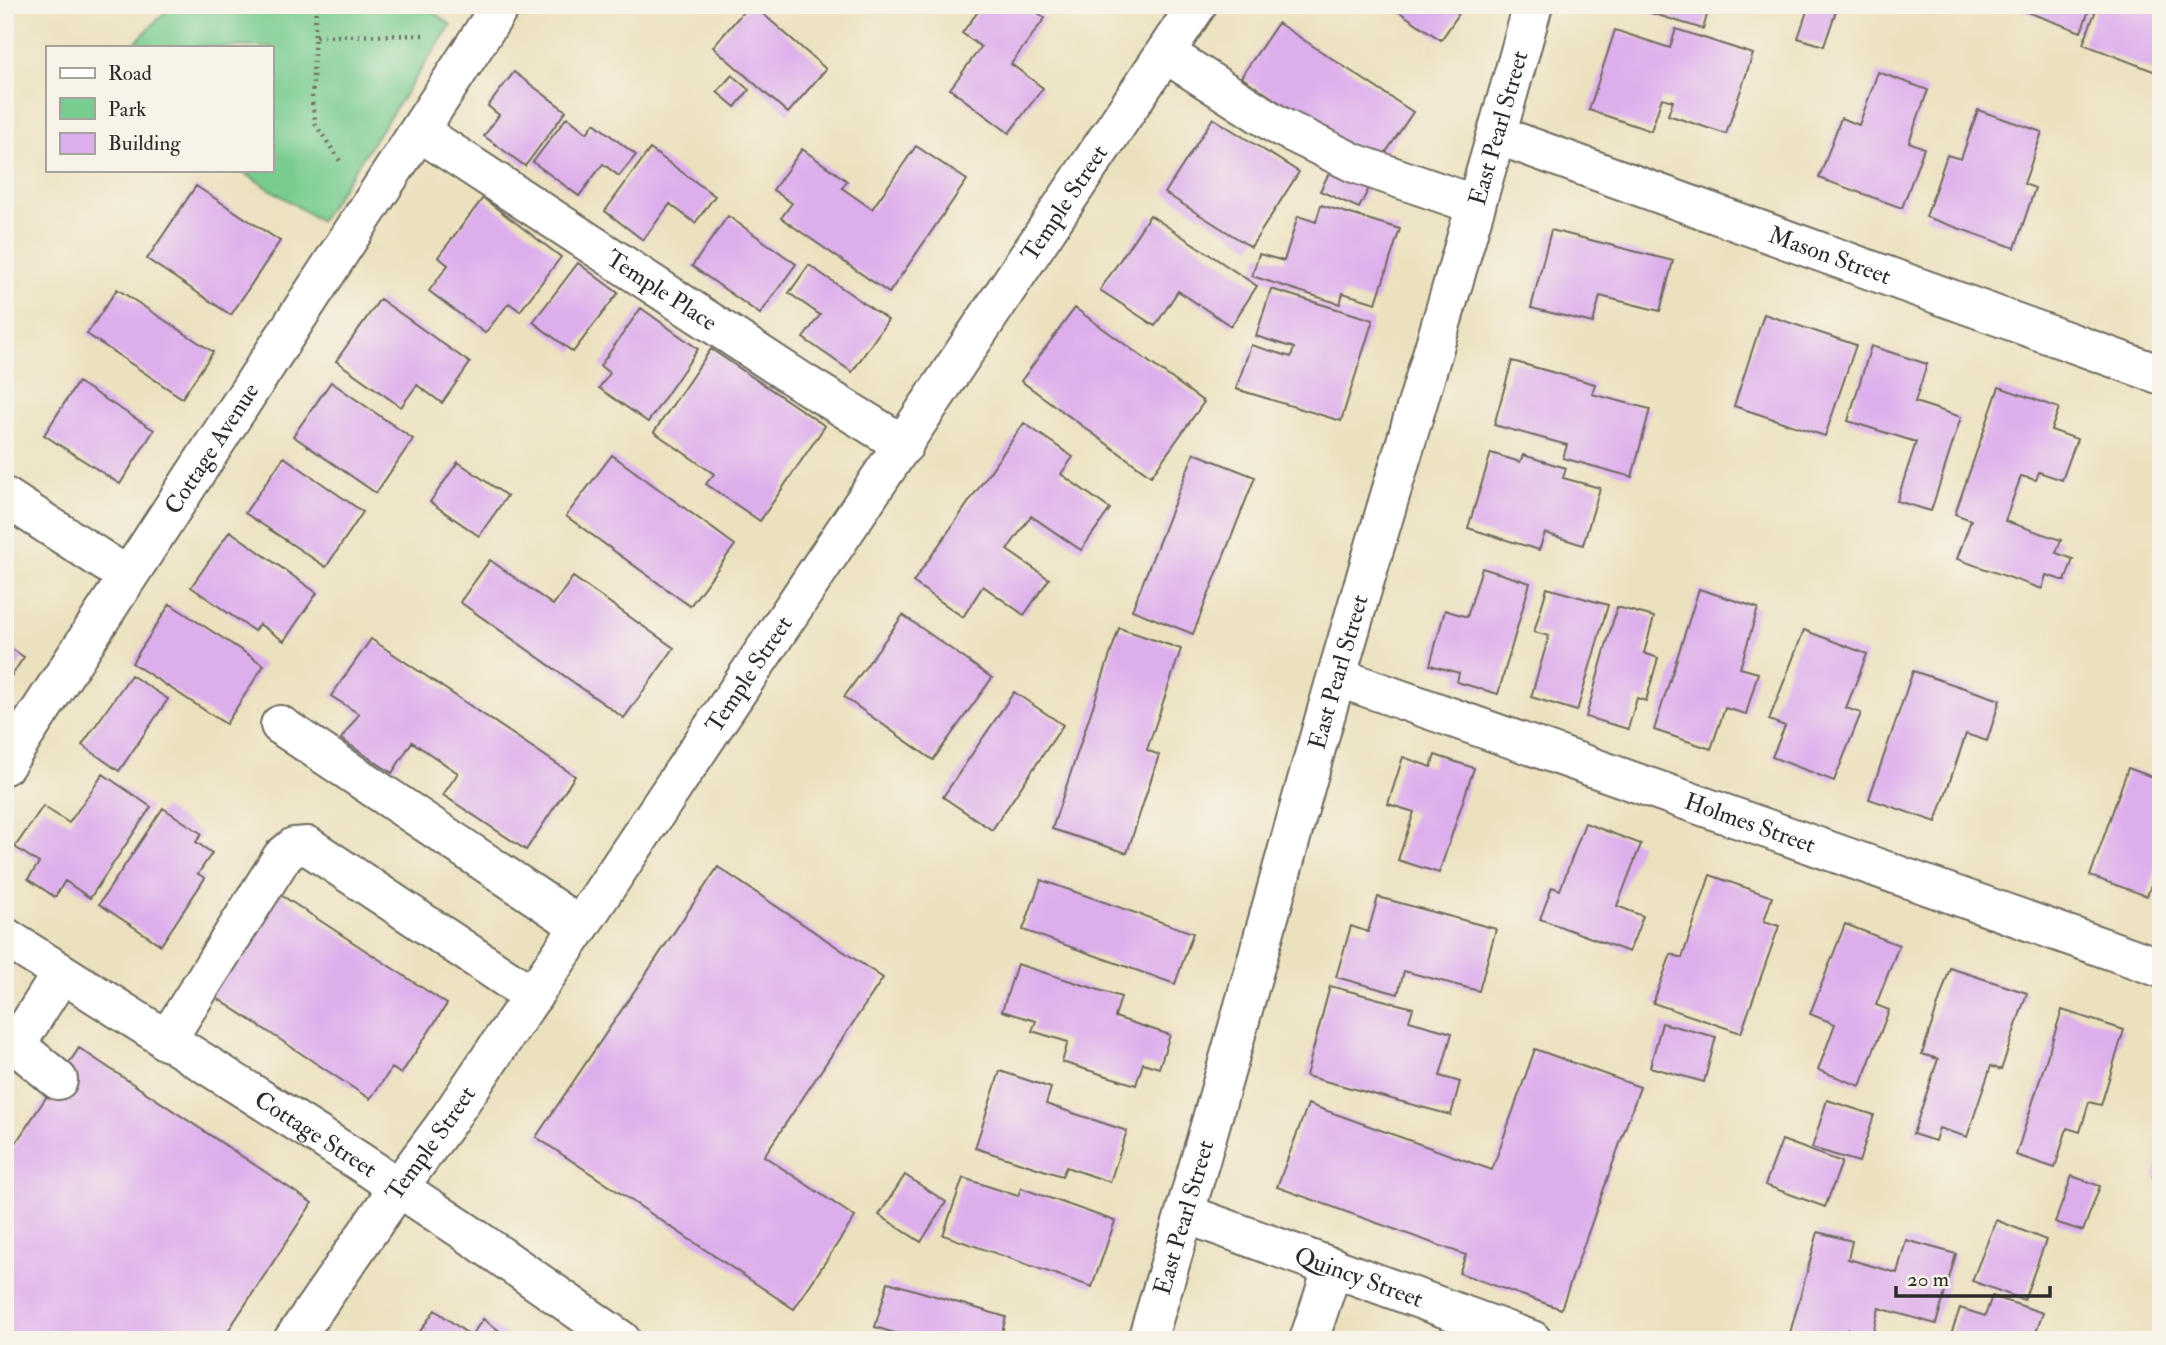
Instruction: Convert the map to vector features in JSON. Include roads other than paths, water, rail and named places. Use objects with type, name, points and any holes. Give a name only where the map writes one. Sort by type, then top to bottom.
[{"type":"street","name":"Cottage Avenue","points":[[5,765],[501,5]]},
{"type":"street","name":"Temple Street","points":[[292,1340],[533,996],[1197,5]]},
{"type":"street","name":"East Pearl Street","points":[[1147,1340],[1186,1214],[1337,677],[1533,5]]},
{"type":"street","points":[[1165,53],[1271,121],[1354,163],[1476,205]]},
{"type":"street","name":"Temple Place","points":[[420,132],[793,376],[904,445]]},
{"type":"street","name":"Mason Street","points":[[1497,135],[2161,375]]},
{"type":"street","points":[[5,497],[127,576]]},
{"type":"street","name":"Holmes Street","points":[[1337,677],[2161,968]]},
{"type":"street","points":[[280,725],[580,926]]},
{"type":"street","points":[[166,1041],[282,857],[294,847],[307,846],[533,996]]},
{"type":"street","name":"Cottage Street","points":[[5,937],[466,1232],[621,1340]]},
{"type":"street","points":[[58,1080],[10,1040],[61,974]]},
{"type":"street","name":"Quincy Street","points":[[1186,1214],[1532,1340]]},
{"type":"street","points":[[1309,1340],[1333,1267]]}]
